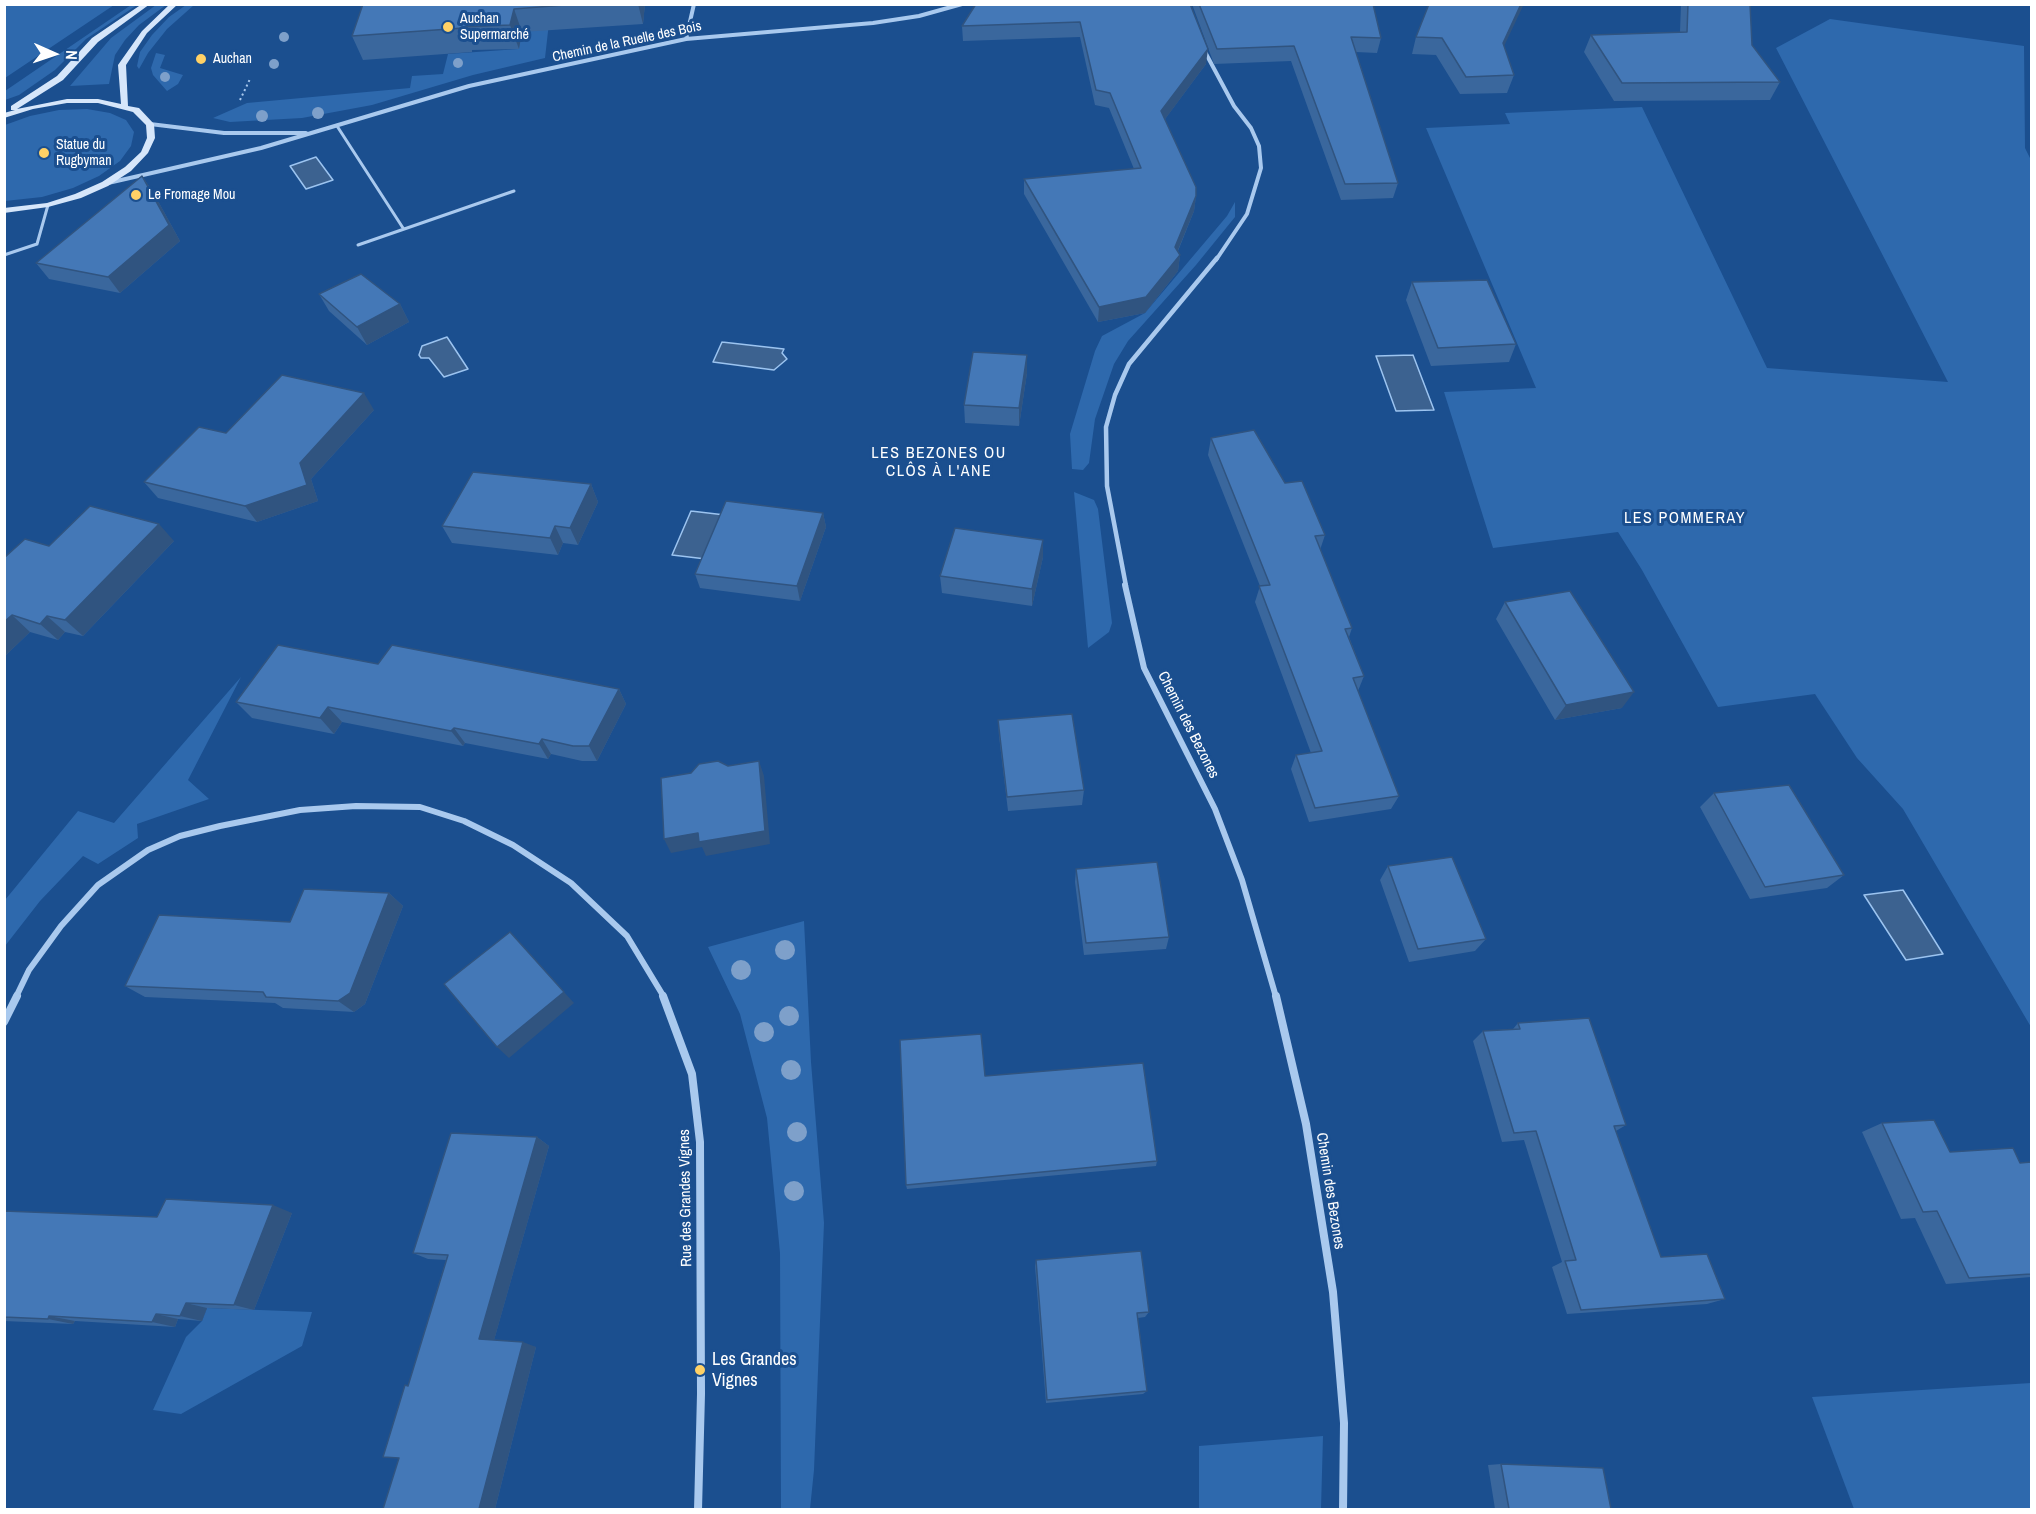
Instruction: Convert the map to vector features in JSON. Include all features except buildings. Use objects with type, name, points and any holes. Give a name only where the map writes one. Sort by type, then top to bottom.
[{"type":"main road","points":[[4,115],[60,78],[95,40],[147,4]]},
{"type":"main road","points":[[124,105],[122,65],[144,32],[175,4]]},
{"type":"main road","points":[[4,115],[67,101],[98,101],[124,105],[136,110],[150,124],[151,138],[144,153],[128,169],[105,184],[78,196],[48,205],[4,211]]},
{"type":"street","points":[[686,39],[694,4]]},
{"type":"street","name":"Chemin de la Ruelle des Bois","points":[[105,184],[261,148],[479,84],[686,39],[873,23],[919,16],[962,4]]},
{"type":"street","name":"Chemin des Bezones","points":[[1202,43],[1210,64],[1234,106],[1251,128],[1259,146],[1261,168],[1247,214],[1221,254],[1129,364],[1115,396],[1106,427],[1107,486],[1118,553],[1144,668],[1215,809],[1242,880],[1276,996],[1301,1101],[1333,1292],[1344,1423],[1343,1509]]},
{"type":"street","name":"Chemin de la Ruelle des Bois","points":[[150,124],[224,133],[315,133]]},
{"type":"street","name":"Rue des Grandes Vignes","points":[[4,1022],[29,970],[61,926],[98,885],[148,850],[180,837],[220,826],[300,810],[356,806],[420,807],[464,820],[513,844],[571,883],[627,936],[664,998],[692,1074],[700,1142],[701,1186],[698,1509]]},
{"type":"lane","points":[[337,126],[403,228]]},
{"type":"lane","points":[[358,245],[514,191]]},
{"type":"lane","points":[[4,255],[37,244],[48,205]]},
{"type":"path","points":[[238,103],[250,79]]},
{"type":"shaded area","points":[[5,4],[114,4],[114,5],[5,78]]},
{"type":"shaded area","points":[[131,5],[137,5],[86,39],[55,70],[19,95],[5,100],[5,91]]},
{"type":"shaded area","points":[[156,5],[166,5],[139,25],[125,40],[115,55],[109,84],[70,86],[111,38]]},
{"type":"shaded area","points":[[186,5],[194,5],[167,29],[148,53],[139,69],[137,66],[140,52],[152,35],[169,17]]},
{"type":"shaded area","points":[[527,5],[551,5],[545,58],[473,75],[372,105],[302,118],[230,122],[213,118],[247,103],[410,88],[412,76],[443,74],[448,54],[518,49]]},
{"type":"shaded area","points":[[1830,19],[2024,46],[2025,148],[2032,162],[2031,1027],[1903,809],[1857,758],[1815,694],[1718,707],[1642,570],[1618,532],[1493,548],[1444,392],[1536,388],[1426,128],[1510,124],[1505,113],[1642,107],[1767,368],[1948,382],[1776,48]]},
{"type":"shaded area","points":[[156,53],[165,55],[160,68],[183,75],[178,84],[167,91],[153,75],[151,68]]},
{"type":"shaded area","points":[[87,109],[110,113],[126,120],[134,132],[131,146],[120,161],[99,176],[73,188],[42,197],[5,201],[5,125],[30,116],[59,110]]},
{"type":"shaded area","points":[[316,157],[333,180],[306,189],[290,166]]},
{"type":"shaded area","points":[[1235,202],[1235,217],[1196,265],[1128,341],[1114,364],[1095,419],[1089,463],[1083,470],[1072,469],[1070,434],[1095,351],[1102,336],[1145,313],[1227,216]]},
{"type":"shaded area","points":[[447,337],[468,369],[444,377],[429,358],[421,358],[419,355],[422,346]]},
{"type":"shaded area","points":[[722,342],[784,349],[782,353],[787,359],[774,370],[713,362]]},
{"type":"shaded area","points":[[1413,355],[1434,410],[1396,411],[1376,356]]},
{"type":"shaded area","points":[[1074,492],[1094,500],[1098,509],[1112,623],[1109,632],[1088,648]]},
{"type":"shaded area","points":[[691,511],[725,515],[706,559],[672,555]]},
{"type":"shaded area","points":[[241,677],[188,780],[209,799],[137,824],[138,838],[98,864],[83,856],[40,901],[5,946],[5,900],[78,811],[114,823]]},
{"type":"shaded area","points":[[1903,890],[1943,954],[1906,960],[1864,895]]},
{"type":"shaded area","points":[[804,921],[811,1062],[824,1223],[814,1470],[810,1509],[781,1510],[780,1253],[767,1118],[740,1014],[708,947]]},
{"type":"shaded area","points":[[207,1308],[312,1312],[302,1346],[181,1414],[153,1410],[186,1337],[202,1321]]},
{"type":"shaded area","points":[[2031,1383],[2031,1509],[1854,1509],[1812,1397]]},
{"type":"shaded area","points":[[1323,1436],[1321,1509],[1199,1509],[1199,1446]]},
{"type":"place","name":"Auchan Supermarché","points":[[448,27]]},
{"type":"place","name":"Auchan","points":[[201,59]]},
{"type":"place","name":"Statue du Rugbyman","points":[[44,153]]},
{"type":"place","name":"Le Fromage Mou","points":[[136,195]]},
{"type":"place","name":"Les Grandes Vignes","points":[[700,1370]]},
{"type":"district","name":"LES BEZONES OU CLÔS À L'ANE","points":[[939,463]]},
{"type":"district","name":"LES POMMERAY","points":[[1685,519]]}]
